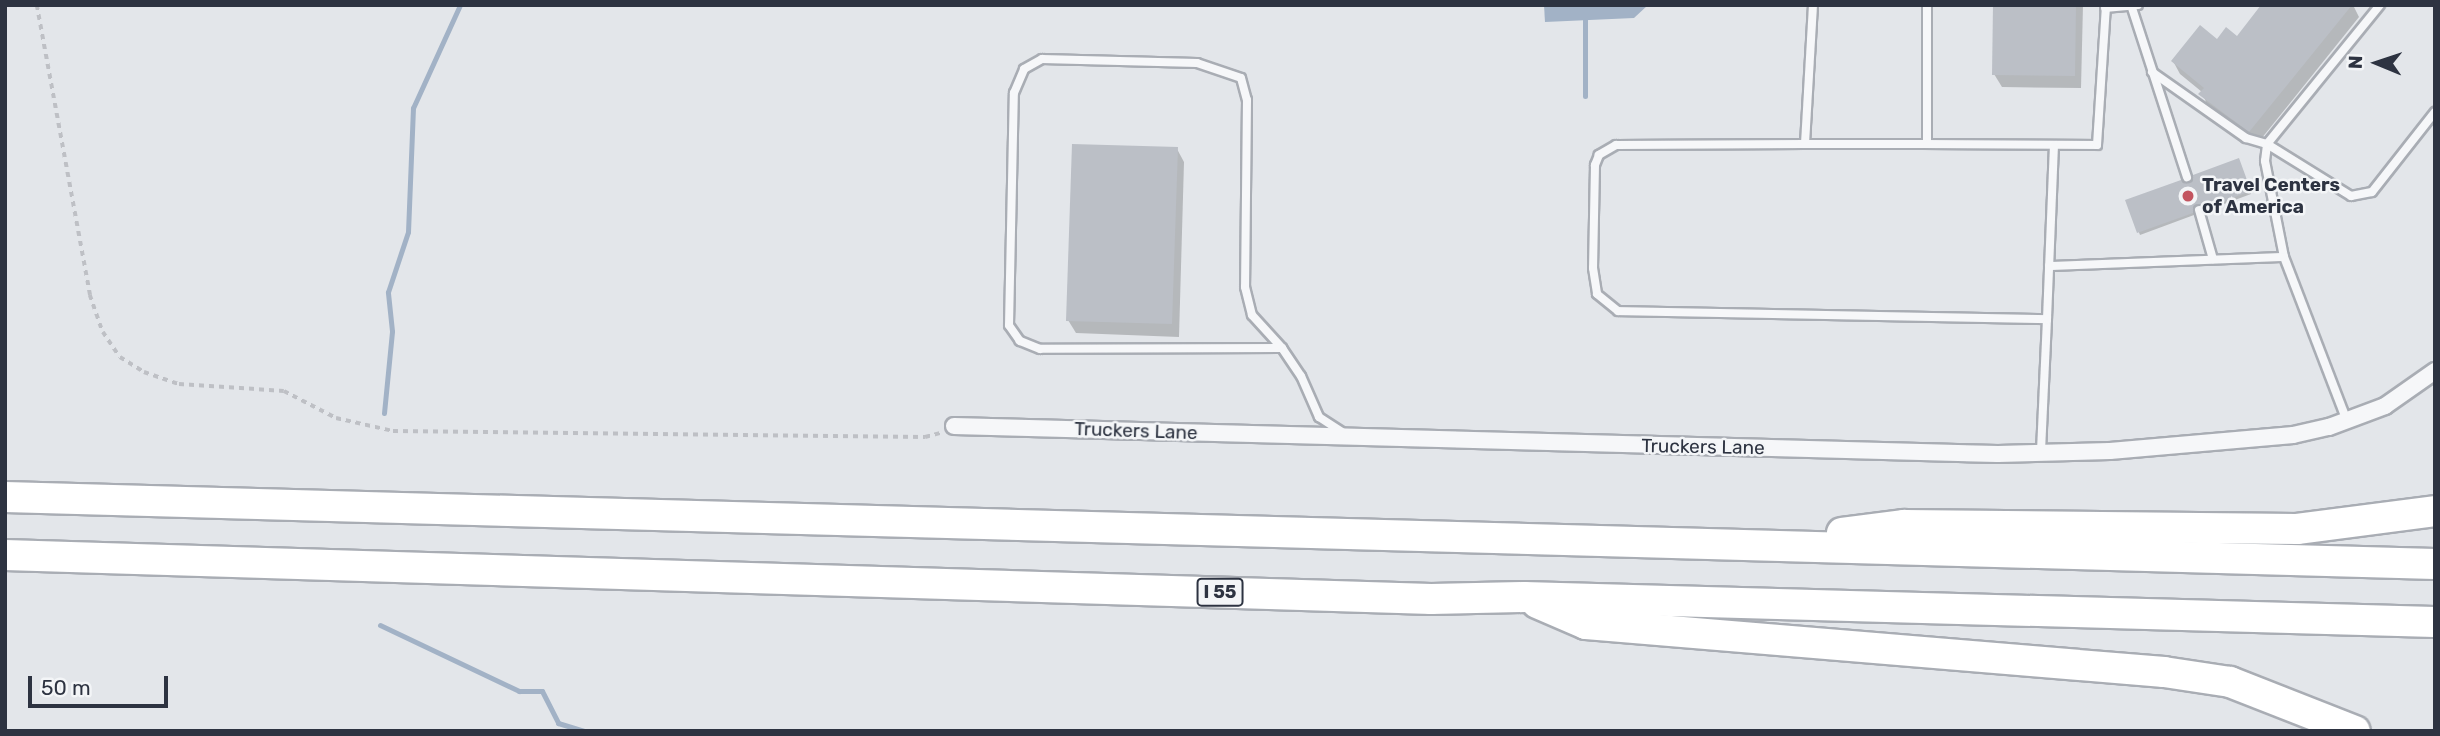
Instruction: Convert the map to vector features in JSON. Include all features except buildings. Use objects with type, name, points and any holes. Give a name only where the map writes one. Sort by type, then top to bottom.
[{"type":"highway","points":[[5,497],[2435,564]]},
{"type":"highway","points":[[1753,545],[1904,525],[2297,529],[2435,511]]},
{"type":"highway","name":"I 55","points":[[5,555],[1417,598],[1524,597],[2435,622]]},
{"type":"highway","points":[[1524,597],[1586,624],[1999,654],[2230,682],[2355,731]]},
{"type":"street","name":"Truckers Lane","points":[[954,426],[2041,453],[2293,435],[2347,421],[2385,406],[2435,371]]},
{"type":"lane","points":[[1805,144],[1813,5]]},
{"type":"lane","points":[[1927,5],[1927,144]]},
{"type":"lane","points":[[2347,421],[2284,257],[2265,161],[2267,144],[2380,5]]},
{"type":"lane","points":[[2048,319],[1618,310],[1597,294],[1593,268],[1595,165],[1604,150],[1624,144],[2098,145],[2105,7],[2135,7],[2152,72],[2187,177]]},
{"type":"lane","points":[[1282,348],[1040,349],[1020,341],[1009,325],[1014,93],[1024,69],[1042,59],[1198,63],[1241,78],[1247,100],[1245,287],[1252,315],[1282,348],[1301,376],[1319,417],[1349,436]]},
{"type":"lane","points":[[2152,72],[2246,138],[2267,144],[2344,194],[2365,196],[2435,112]]},
{"type":"lane","points":[[2041,453],[2054,145]]},
{"type":"lane","points":[[2199,210],[2213,259]]},
{"type":"lane","points":[[2049,266],[2284,257]]},
{"type":"path","points":[[37,5],[90,296],[103,332],[120,357],[144,372],[179,384],[284,391],[337,418],[393,431],[925,438],[954,426]]},
{"type":"water","points":[[1544,5],[1648,5],[1634,18],[1545,22]]},
{"type":"waterway","points":[[384,413],[392,331],[388,292],[408,232],[413,108],[460,5]]},
{"type":"waterway","points":[[1585,5],[1585,96]]},
{"type":"waterway","points":[[380,625],[519,691],[542,691],[558,723],[585,731]]},
{"type":"place","name":"Travel Centers of America","points":[[2188,196]]}]
